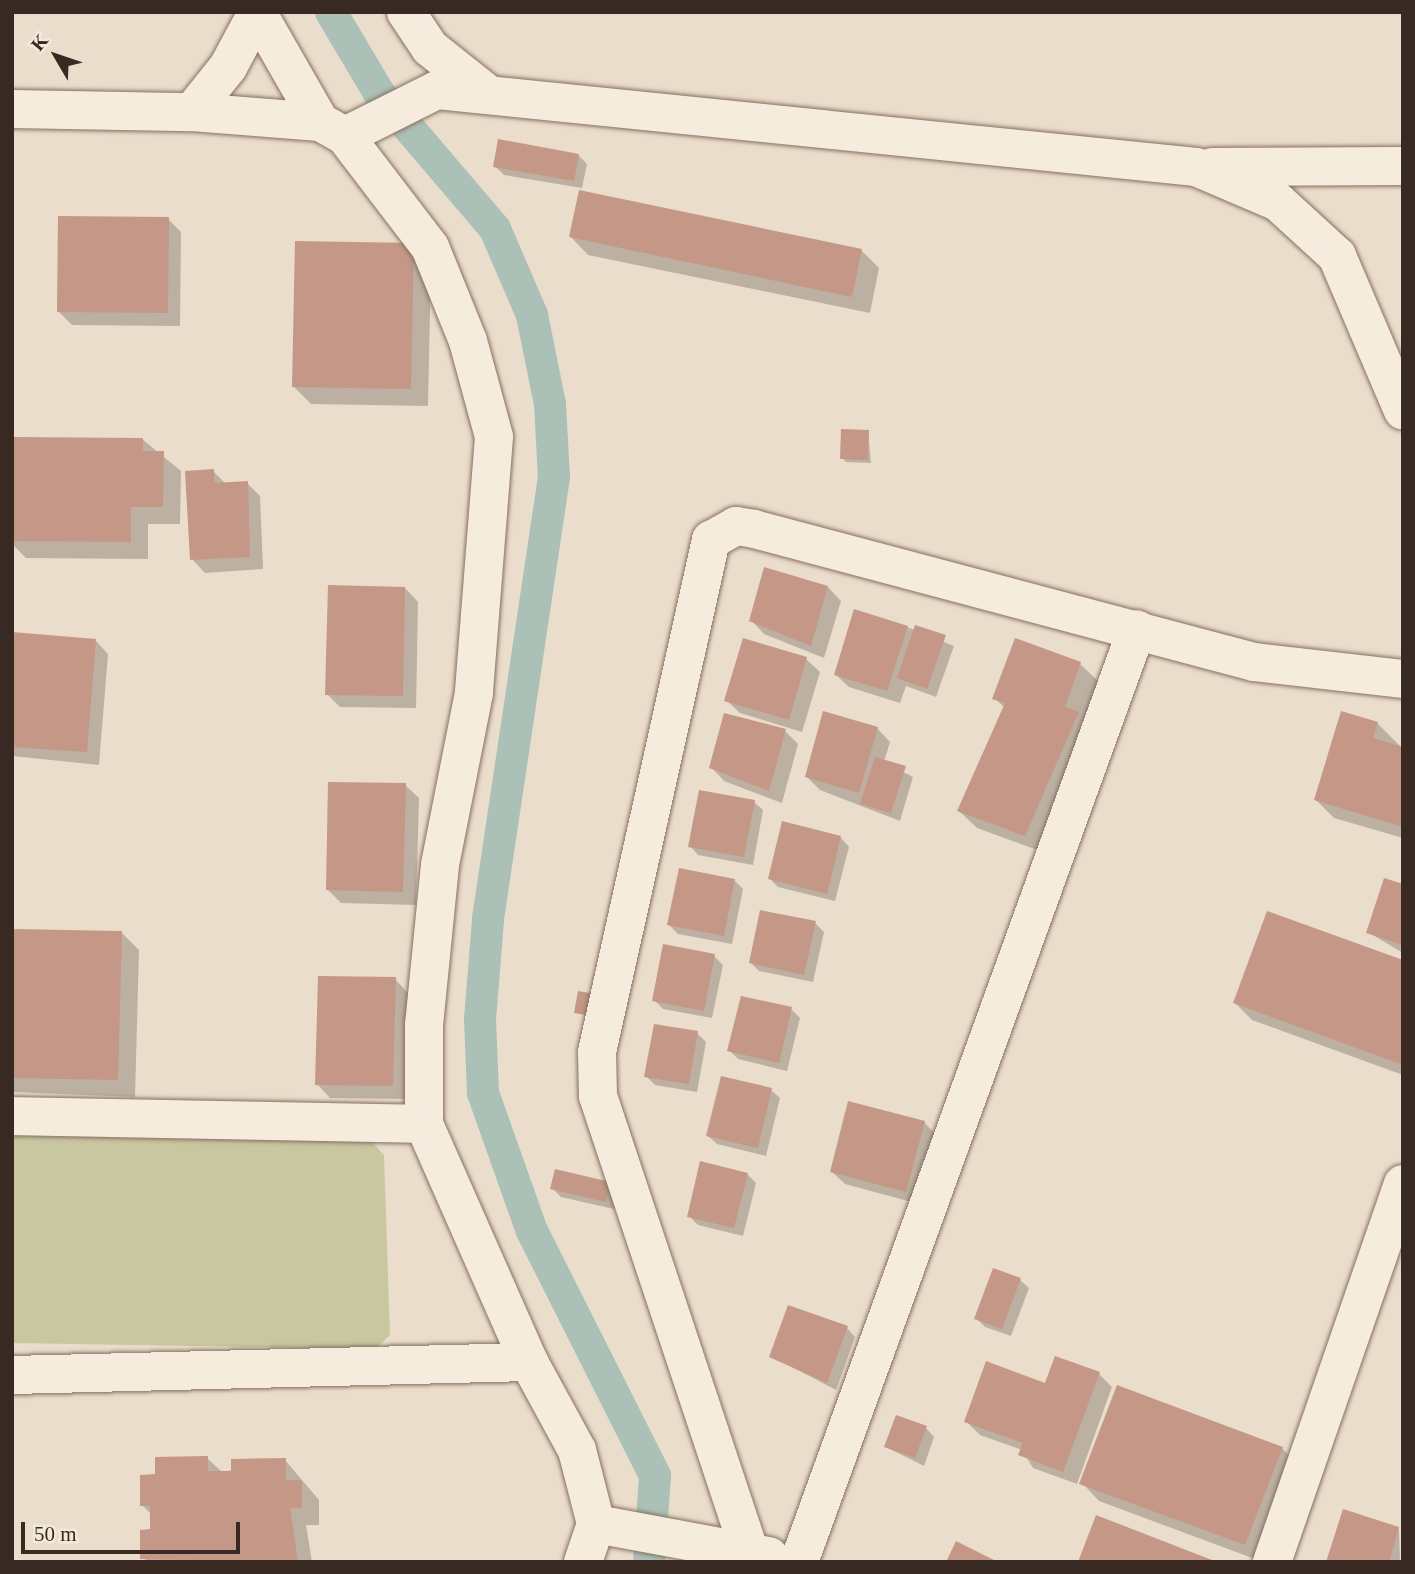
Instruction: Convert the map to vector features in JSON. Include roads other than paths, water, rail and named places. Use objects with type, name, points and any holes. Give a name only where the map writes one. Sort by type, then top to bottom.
[{"type":"street","points":[[406,12],[430,48],[488,94]]},
{"type":"street","points":[[192,112],[228,67],[257,13],[333,129],[430,247],[468,341],[494,437],[474,693],[440,865],[424,1024],[424,1124],[529,1362],[577,1450],[609,1527]]},
{"type":"street","points":[[12,109],[192,112],[333,129],[437,90],[1196,167],[1403,166]]},
{"type":"street","points":[[1196,167],[1279,202],[1337,256],[1403,411]]},
{"type":"street","points":[[748,1547],[598,1096],[597,1052],[704,555],[723,530],[754,529],[1254,662],[1403,679]]},
{"type":"street","points":[[799,1562],[1137,629]]},
{"type":"street","points":[[12,1116],[424,1124]]},
{"type":"street","points":[[1272,1562],[1395,1235],[1403,1184]]},
{"type":"street","points":[[12,1375],[529,1362]]},
{"type":"street","points":[[609,1527],[748,1547],[784,1562]]},
{"type":"street","points":[[583,1562],[609,1527]]},
{"type":"waterway","points":[[331,12],[379,93],[495,229],[532,315],[550,404],[554,477],[488,920],[480,1019],[483,1093],[532,1231],[655,1476],[649,1562]]}]
